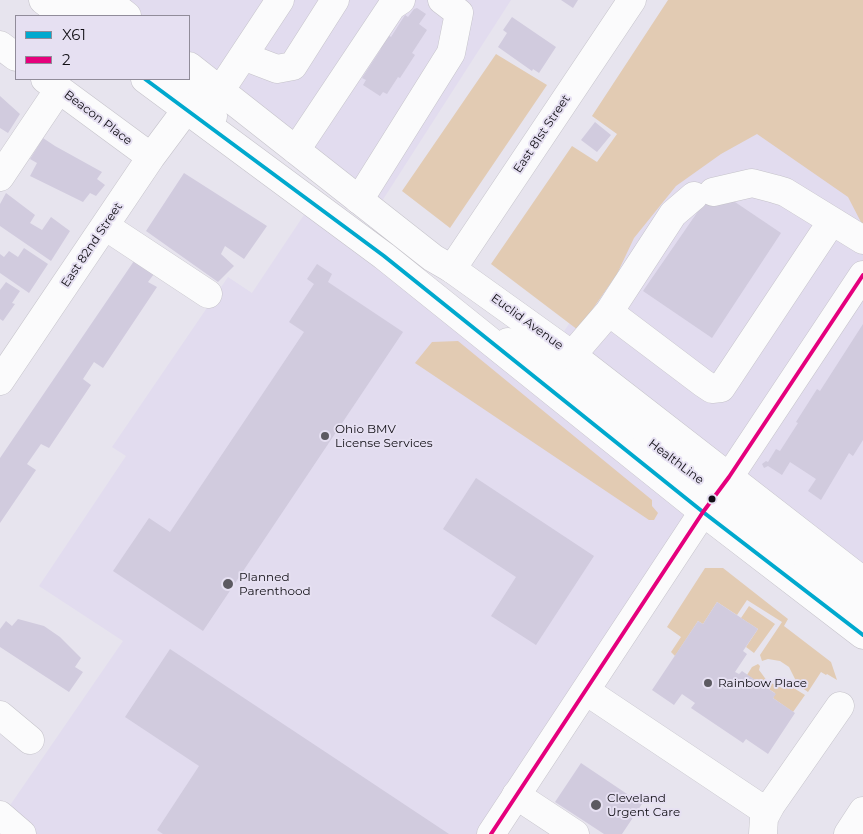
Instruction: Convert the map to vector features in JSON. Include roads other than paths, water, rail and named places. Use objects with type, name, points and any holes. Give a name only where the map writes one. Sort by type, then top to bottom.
[{"type":"main road","points":[[43,0],[63,15]]},
{"type":"main road","points":[[80,0],[100,15]]},
{"type":"main road","points":[[107,0],[126,15]]},
{"type":"main road","points":[[190,74],[226,96],[243,56],[280,0]]},
{"type":"main road","points":[[243,56],[277,69],[293,66],[335,0]]},
{"type":"main road","points":[[296,150],[392,6],[401,0]]},
{"type":"main road","points":[[359,200],[450,53],[459,13],[442,0]]},
{"type":"main road","name":"East 81st Street","points":[[443,263],[632,0]]},
{"type":"main road","points":[[0,45],[15,56]]},
{"type":"main road","name":"Euclid Avenue","points":[[190,67],[359,200],[443,263],[572,355],[863,635]]},
{"type":"main road","name":"Euclid Avenue","points":[[146,80],[384,256],[418,284],[716,494]]},
{"type":"main road","points":[[172,80],[289,186]]},
{"type":"main road","points":[[0,177],[52,84]]},
{"type":"main road","name":"Beacon Place","points":[[52,84],[151,157]]},
{"type":"main road","name":"East 82nd Street","points":[[0,381],[151,157],[186,110]]},
{"type":"main road","points":[[572,355],[610,312],[672,214],[704,194],[752,183],[785,192],[863,240]]},
{"type":"main road","points":[[610,312],[703,384],[712,389],[721,388],[832,221]]},
{"type":"main road","points":[[105,226],[208,294]]},
{"type":"main road","name":"HealthLine","points":[[443,263],[446,273],[520,333],[577,388]]},
{"type":"main road","points":[[491,834],[863,275]]},
{"type":"main road","name":"HealthLine","points":[[418,284],[577,388],[716,494],[859,595]]},
{"type":"main road","points":[[586,691],[765,823],[840,706]]},
{"type":"main road","points":[[0,715],[30,740]]},
{"type":"main road","points":[[516,795],[575,834]]},
{"type":"main road","points":[[848,834],[863,811]]},
{"type":"main road","points":[[0,815],[22,834]]},
{"type":"place","name":"Ohio BMV License Services","points":[[325,436]]},
{"type":"place","name":"Planned Parenthood","points":[[228,584]]},
{"type":"place","name":"Rainbow Place","points":[[708,683]]},
{"type":"place","name":"Cleveland Urgent Care","points":[[596,805]]}]
